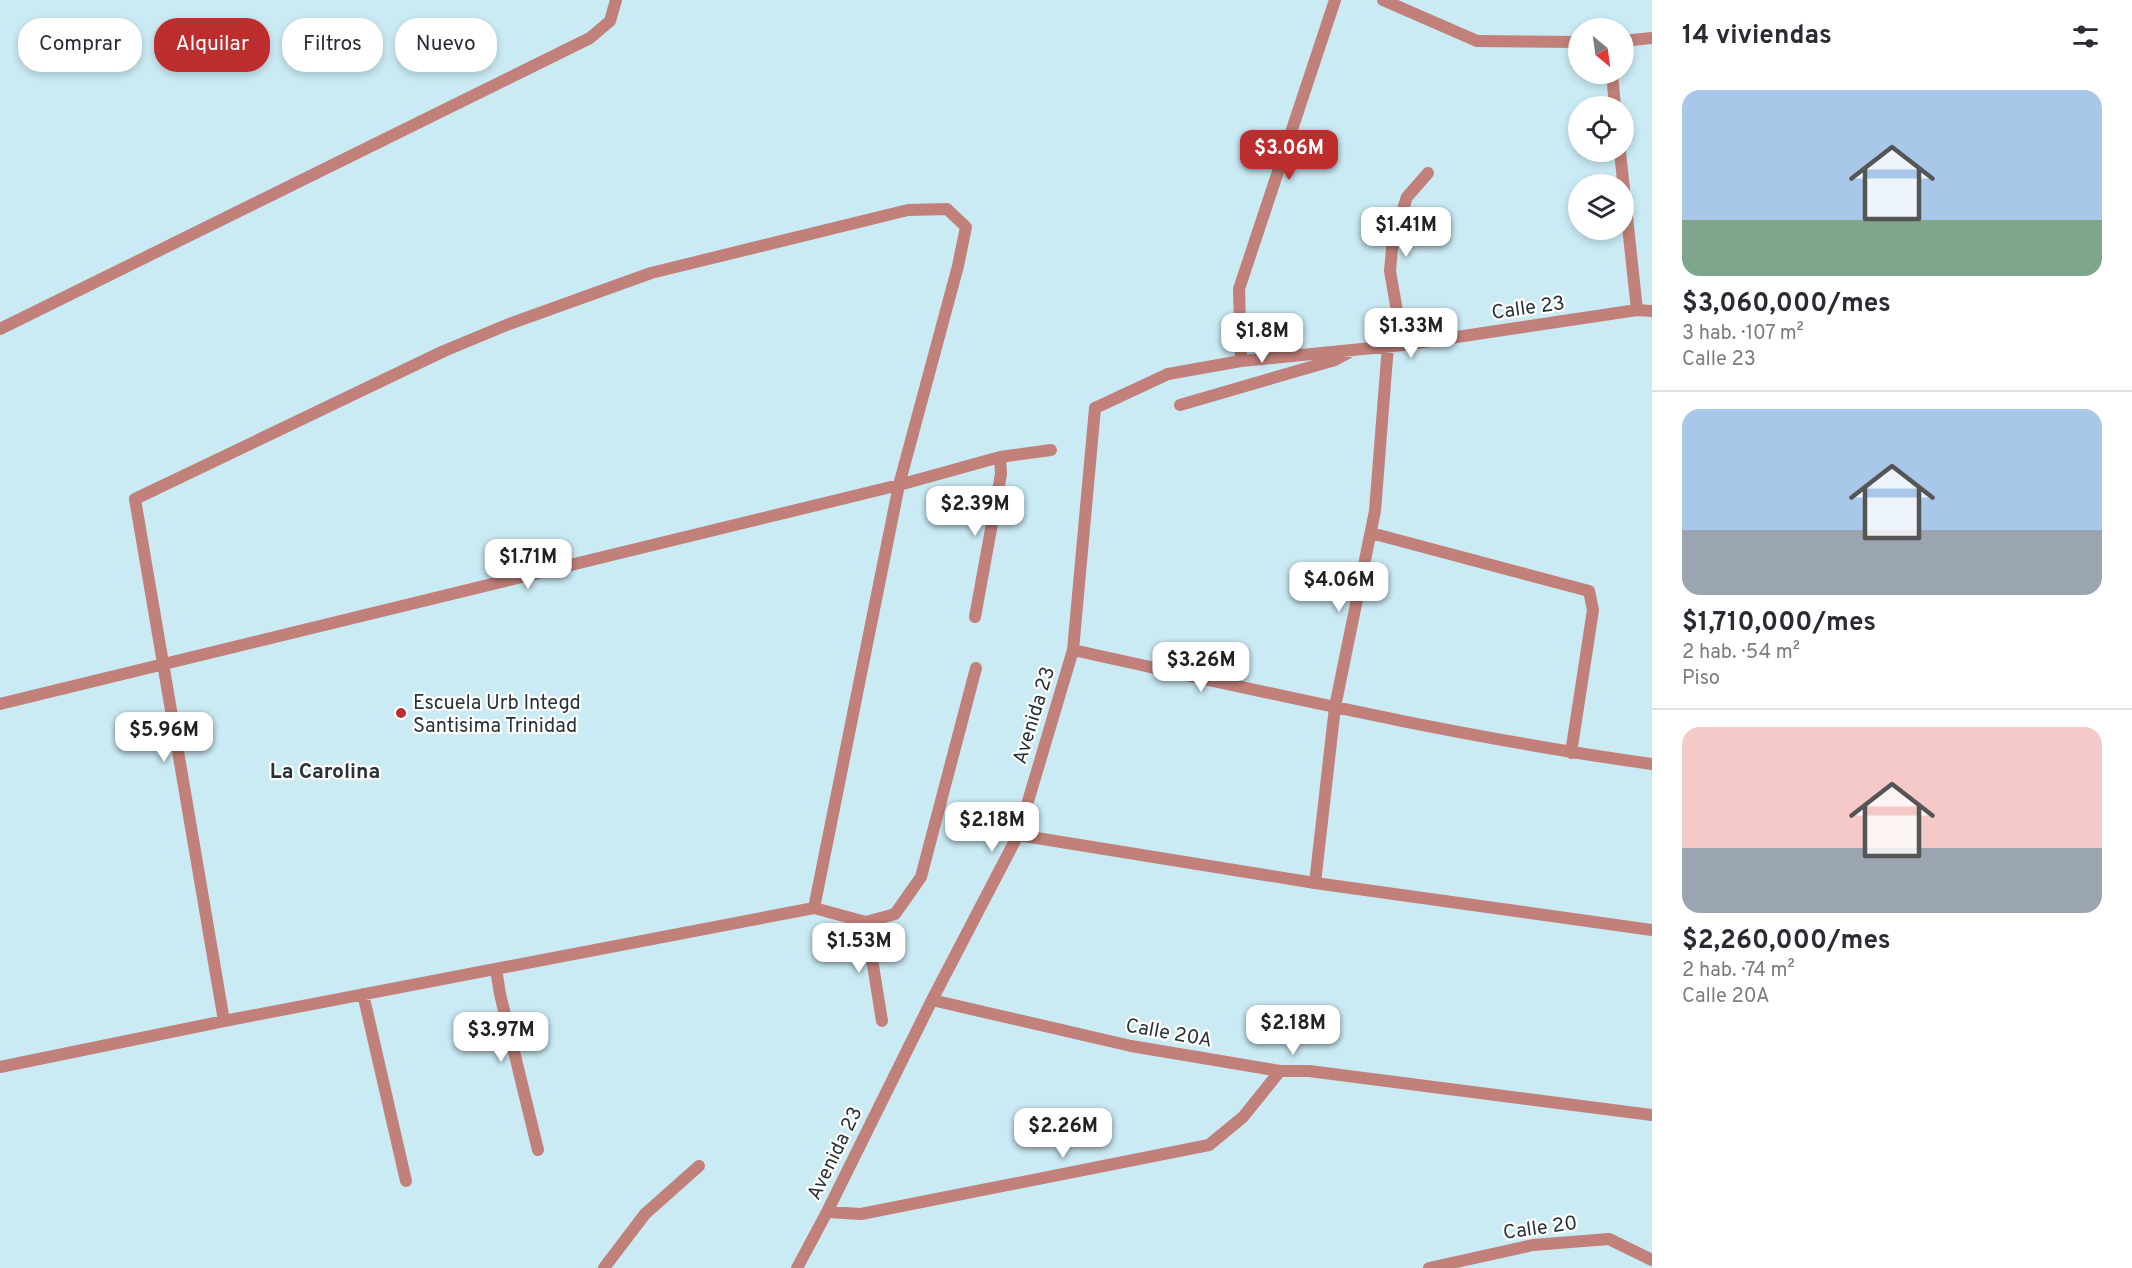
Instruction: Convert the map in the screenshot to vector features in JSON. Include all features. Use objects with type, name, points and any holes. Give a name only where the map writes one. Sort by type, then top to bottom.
[{"type":"street","points":[[0,329],[590,38],[610,21],[616,0]]},
{"type":"street","points":[[1241,361],[1239,289],[1335,0]]},
{"type":"street","points":[[1383,0],[1477,41],[1568,42]]},
{"type":"street","points":[[1634,40],[1652,38]]},
{"type":"street","points":[[1621,162],[1637,310]]},
{"type":"street","points":[[1403,345],[1390,271],[1393,238],[1407,197],[1428,173]]},
{"type":"street","points":[[224,1021],[135,499],[444,351],[531,316],[651,273],[908,210],[947,208],[966,228],[958,266],[899,485],[814,908]]},
{"type":"street","name":"Calle 23","points":[[1095,408],[1168,374],[1241,361],[1403,345],[1637,310],[1652,311]]},
{"type":"street","points":[[1315,883],[1335,707],[1375,511],[1389,345]]},
{"type":"street","points":[[1180,405],[1335,360],[1354,349]]},
{"type":"street","name":"Avenida 23","points":[[797,1268],[1018,835],[1073,650],[1095,408]]},
{"type":"street","points":[[0,704],[899,485],[1000,457],[1051,450]]},
{"type":"street","points":[[975,617],[1001,474],[1000,457]]},
{"type":"street","points":[[1371,533],[1589,591],[1593,610],[1571,753]]},
{"type":"street","points":[[1073,650],[1335,707],[1571,753],[1652,764]]},
{"type":"street","points":[[0,1067],[224,1021],[814,908],[866,922],[895,914],[921,877],[976,668]]},
{"type":"street","points":[[1018,835],[1315,883],[1652,930]]},
{"type":"street","points":[[866,922],[882,1021]]},
{"type":"street","points":[[496,969],[538,1150]]},
{"type":"street","points":[[363,994],[406,1181]]},
{"type":"street","name":"Calle 20A","points":[[932,1000],[1131,1046],[1280,1071],[1309,1071],[1652,1115]]},
{"type":"street","points":[[827,1212],[861,1214],[1209,1145],[1243,1117],[1280,1071]]},
{"type":"street","points":[[604,1268],[645,1214],[699,1166]]},
{"type":"street","name":"Calle 20","points":[[1430,1268],[1533,1245],[1609,1239],[1652,1260]]},
{"type":"place","name":"Escuela Urb Integd Santisima Trinidad","points":[[401,713]]},
{"type":"district","name":"La Carolina","points":[[325,771]]}]
